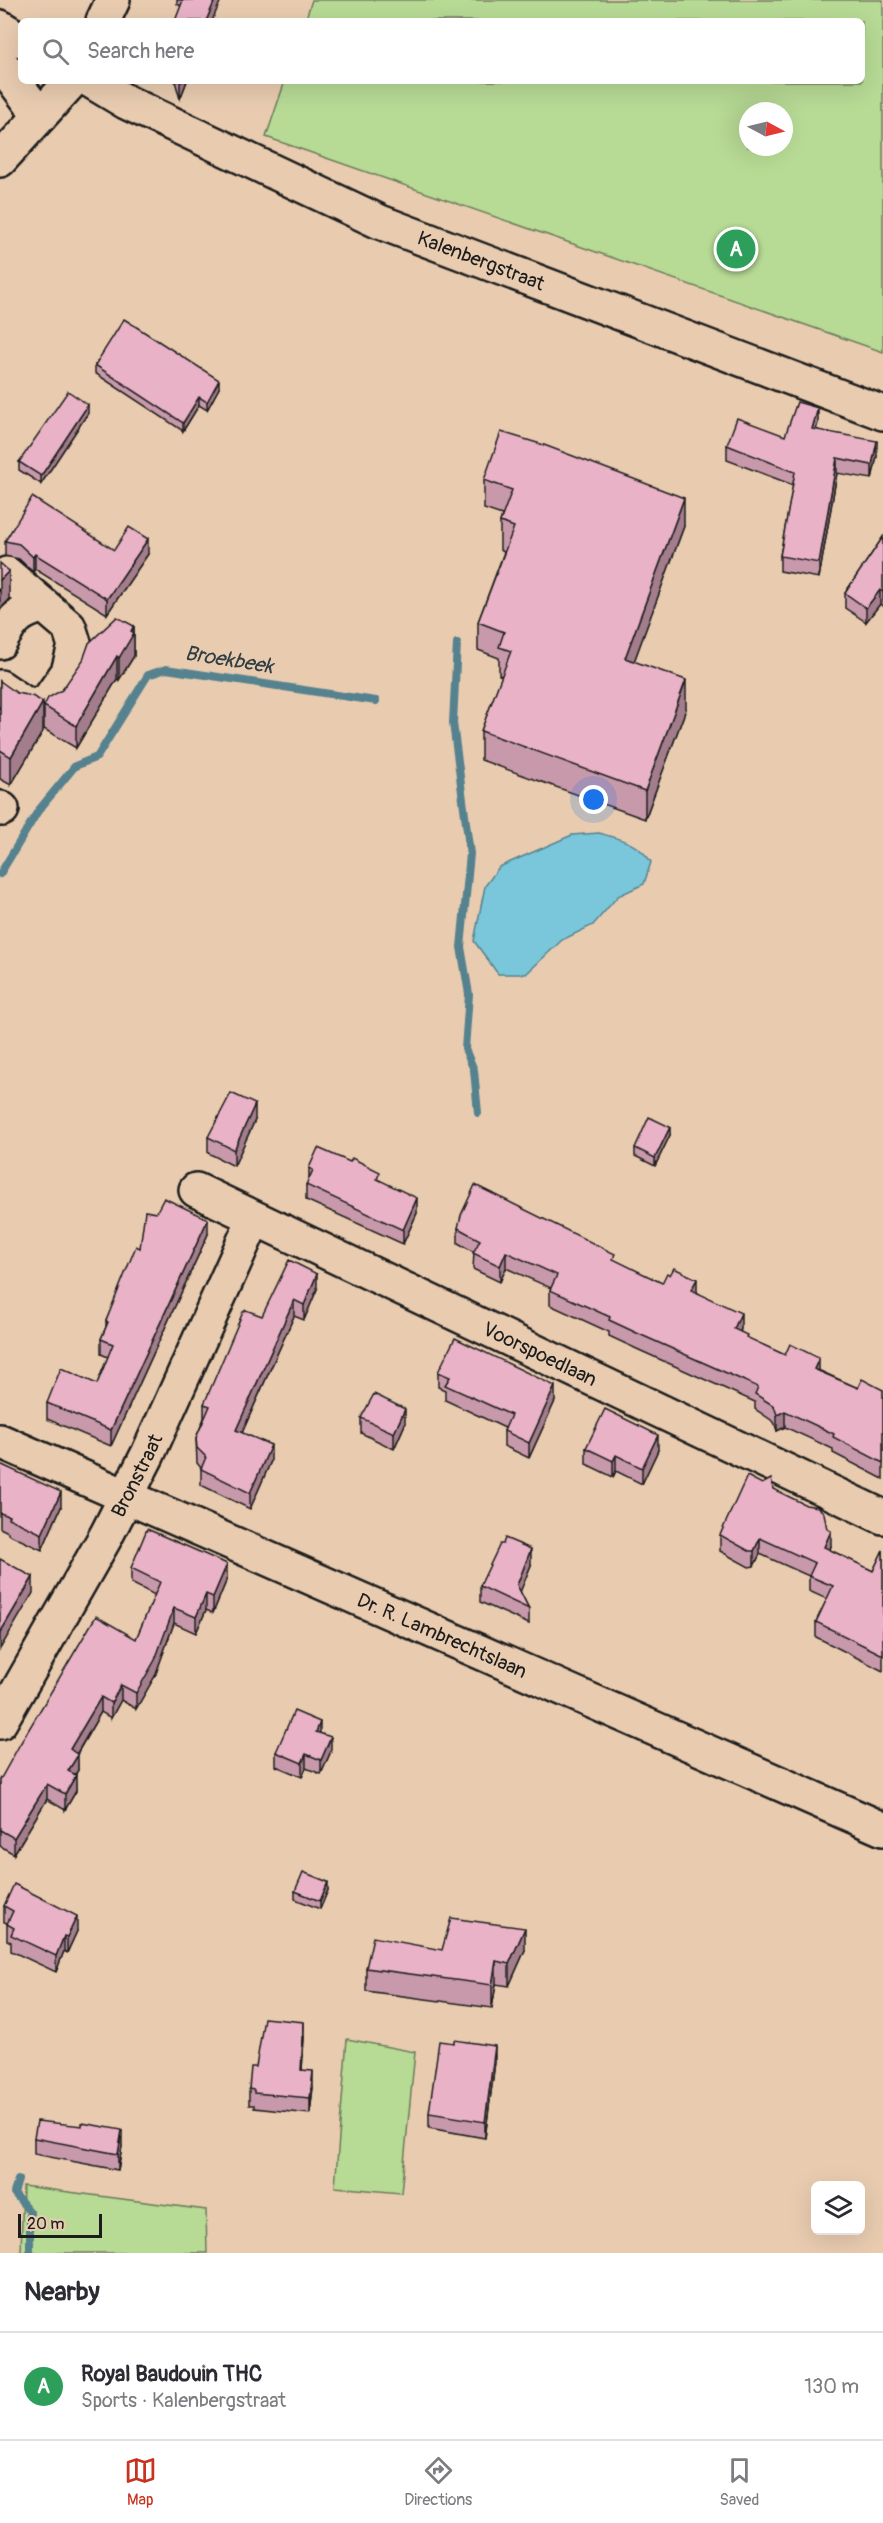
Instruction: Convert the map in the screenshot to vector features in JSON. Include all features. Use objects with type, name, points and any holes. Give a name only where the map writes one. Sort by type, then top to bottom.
[{"type":"street","points":[[104,18],[113,0]]},
{"type":"street","points":[[0,27],[18,38]]},
{"type":"street","points":[[0,62],[40,116]]},
{"type":"street","points":[[0,160],[69,84]]},
{"type":"street","name":"Kalenbergstraat","points":[[96,84],[126,102],[380,222],[883,413]]},
{"type":"street","points":[[0,687],[28,706],[39,706],[47,702],[68,672],[75,646],[69,627],[6,574]]},
{"type":"street","points":[[0,642],[10,623],[24,610],[42,606]]},
{"type":"street","name":"Voorspoedlaan","points":[[196,1190],[883,1517]]},
{"type":"street","name":"Bronstraat","points":[[0,1722],[148,1454],[254,1219]]},
{"type":"street","name":"Dr. R. Lambrechtslaan","points":[[0,1441],[883,1829]]},
{"type":"green space","points":[[312,0],[883,0],[883,352],[266,137],[284,84],[865,84],[865,18],[306,18]]},
{"type":"green space","points":[[347,2039],[415,2052],[401,2193],[335,2187]]},
{"type":"green space","points":[[23,2186],[206,2210],[207,2253],[21,2253]]},
{"type":"water","points":[[599,833],[614,837],[641,850],[651,862],[644,884],[618,896],[593,925],[562,940],[526,974],[498,974],[474,941],[485,886],[499,867],[572,835]]},
{"type":"building","points":[[183,0],[215,0],[207,18],[176,18]]},
{"type":"building","points":[[124,319],[219,380],[207,402],[199,397],[183,423],[95,365]]},
{"type":"building","points":[[68,391],[88,405],[41,476],[19,462]]},
{"type":"building","points":[[797,402],[818,408],[812,429],[877,441],[872,465],[837,458],[819,563],[780,556],[795,472],[727,445],[737,418],[785,436]]},
{"type":"building","points":[[501,432],[544,445],[684,498],[625,658],[686,680],[645,791],[481,731],[511,651],[499,647],[504,632],[478,622],[514,527],[500,522],[512,490],[484,480]]},
{"type":"building","points":[[32,497],[114,550],[129,527],[148,539],[107,599],[35,554],[33,557],[19,544],[5,541]]},
{"type":"building","points":[[883,537],[883,592],[880,590],[866,608],[845,593]]},
{"type":"building","points":[[0,563],[9,571],[0,580]]},
{"type":"building","points":[[117,617],[134,626],[131,631],[134,633],[119,658],[117,656],[76,726],[44,706],[48,698],[62,690],[83,660],[89,643]]},
{"type":"building","points":[[0,681],[17,693],[32,696],[43,702],[11,757],[0,750]]},
{"type":"building","points":[[231,1093],[255,1104],[234,1150],[208,1137]]},
{"type":"building","points":[[649,1117],[670,1127],[655,1158],[635,1148]]},
{"type":"building","points":[[318,1148],[350,1162],[352,1158],[380,1172],[377,1179],[417,1198],[403,1230],[306,1185],[313,1170],[309,1168]]},
{"type":"building","points":[[475,1185],[615,1254],[613,1259],[662,1283],[667,1273],[670,1275],[674,1268],[697,1279],[691,1290],[741,1313],[734,1329],[747,1335],[746,1337],[785,1355],[790,1344],[819,1358],[814,1369],[858,1388],[862,1379],[883,1390],[883,1463],[833,1437],[834,1434],[785,1411],[777,1415],[774,1406],[755,1394],[758,1387],[639,1334],[609,1320],[610,1317],[550,1290],[557,1275],[506,1252],[500,1266],[473,1253],[480,1240],[458,1228],[461,1215]]},
{"type":"building","points":[[164,1198],[208,1219],[111,1430],[47,1403],[61,1368],[97,1384],[113,1344],[101,1339],[136,1246],[140,1248],[145,1211],[156,1213]]},
{"type":"building","points":[[289,1260],[317,1274],[304,1305],[294,1300],[236,1430],[271,1445],[250,1493],[201,1469],[206,1457],[197,1448],[196,1438],[210,1406],[204,1404],[243,1312],[246,1310],[262,1316]]},
{"type":"building","points":[[455,1338],[555,1386],[529,1443],[504,1431],[511,1415],[445,1385],[450,1377],[438,1372]]},
{"type":"building","points":[[374,1394],[405,1409],[394,1433],[361,1418]]},
{"type":"building","points":[[605,1409],[658,1435],[642,1468],[616,1455],[613,1461],[586,1448]]},
{"type":"building","points":[[0,1464],[61,1492],[42,1534],[0,1513]]},
{"type":"building","points":[[747,1476],[762,1484],[771,1479],[773,1489],[806,1505],[818,1507],[824,1513],[827,1529],[831,1531],[824,1547],[873,1571],[883,1550],[883,1655],[816,1622],[833,1586],[809,1576],[815,1563],[760,1538],[754,1551],[749,1551],[720,1535]]},
{"type":"building","points":[[147,1529],[227,1564],[213,1597],[206,1594],[196,1617],[174,1608],[155,1660],[136,1693],[121,1685],[111,1703],[101,1697],[70,1749],[78,1755],[68,1771],[76,1775],[65,1794],[47,1784],[14,1838],[0,1830],[0,1780],[96,1616],[136,1639],[160,1582],[131,1568]]},
{"type":"building","points":[[505,1538],[531,1549],[517,1585],[529,1609],[480,1586]]},
{"type":"building","points":[[0,1559],[33,1577],[0,1633]]},
{"type":"building","points":[[294,1711],[320,1722],[316,1732],[331,1737],[321,1760],[306,1754],[302,1763],[276,1752]]},
{"type":"building","points":[[303,1872],[328,1882],[320,1901],[295,1891]]},
{"type":"building","points":[[14,1884],[77,1916],[67,1937],[64,1936],[56,1956],[11,1935],[14,1928],[7,1924],[13,1911],[4,1906]]},
{"type":"building","points":[[451,1918],[525,1928],[509,1964],[496,1961],[492,1985],[366,1968],[373,1937],[442,1950]]},
{"type":"building","points":[[264,2018],[304,2022],[301,2070],[313,2071],[310,2098],[254,2093],[254,2090],[249,2089],[251,2067],[256,2067]]},
{"type":"building","points":[[454,2040],[495,2046],[485,2122],[429,2113],[439,2041],[454,2043]]},
{"type":"building","points":[[37,2121],[82,2126],[82,2123],[122,2130],[118,2154],[34,2138]]},
{"type":"waterway","name":"Broekbeek","points":[[457,643],[453,723],[470,854],[461,947],[469,994],[465,1049],[474,1070],[478,1113]]},
{"type":"waterway","name":"Broekbeek","points":[[0,874],[38,811],[75,766],[97,757],[148,675],[166,669],[376,701]]},
{"type":"waterway","name":"Broekbeek","points":[[18,2180],[14,2193],[30,2212],[30,2253]]},
{"type":"place","name":"Royal Baudouin THC","points":[[736,249]]}]
